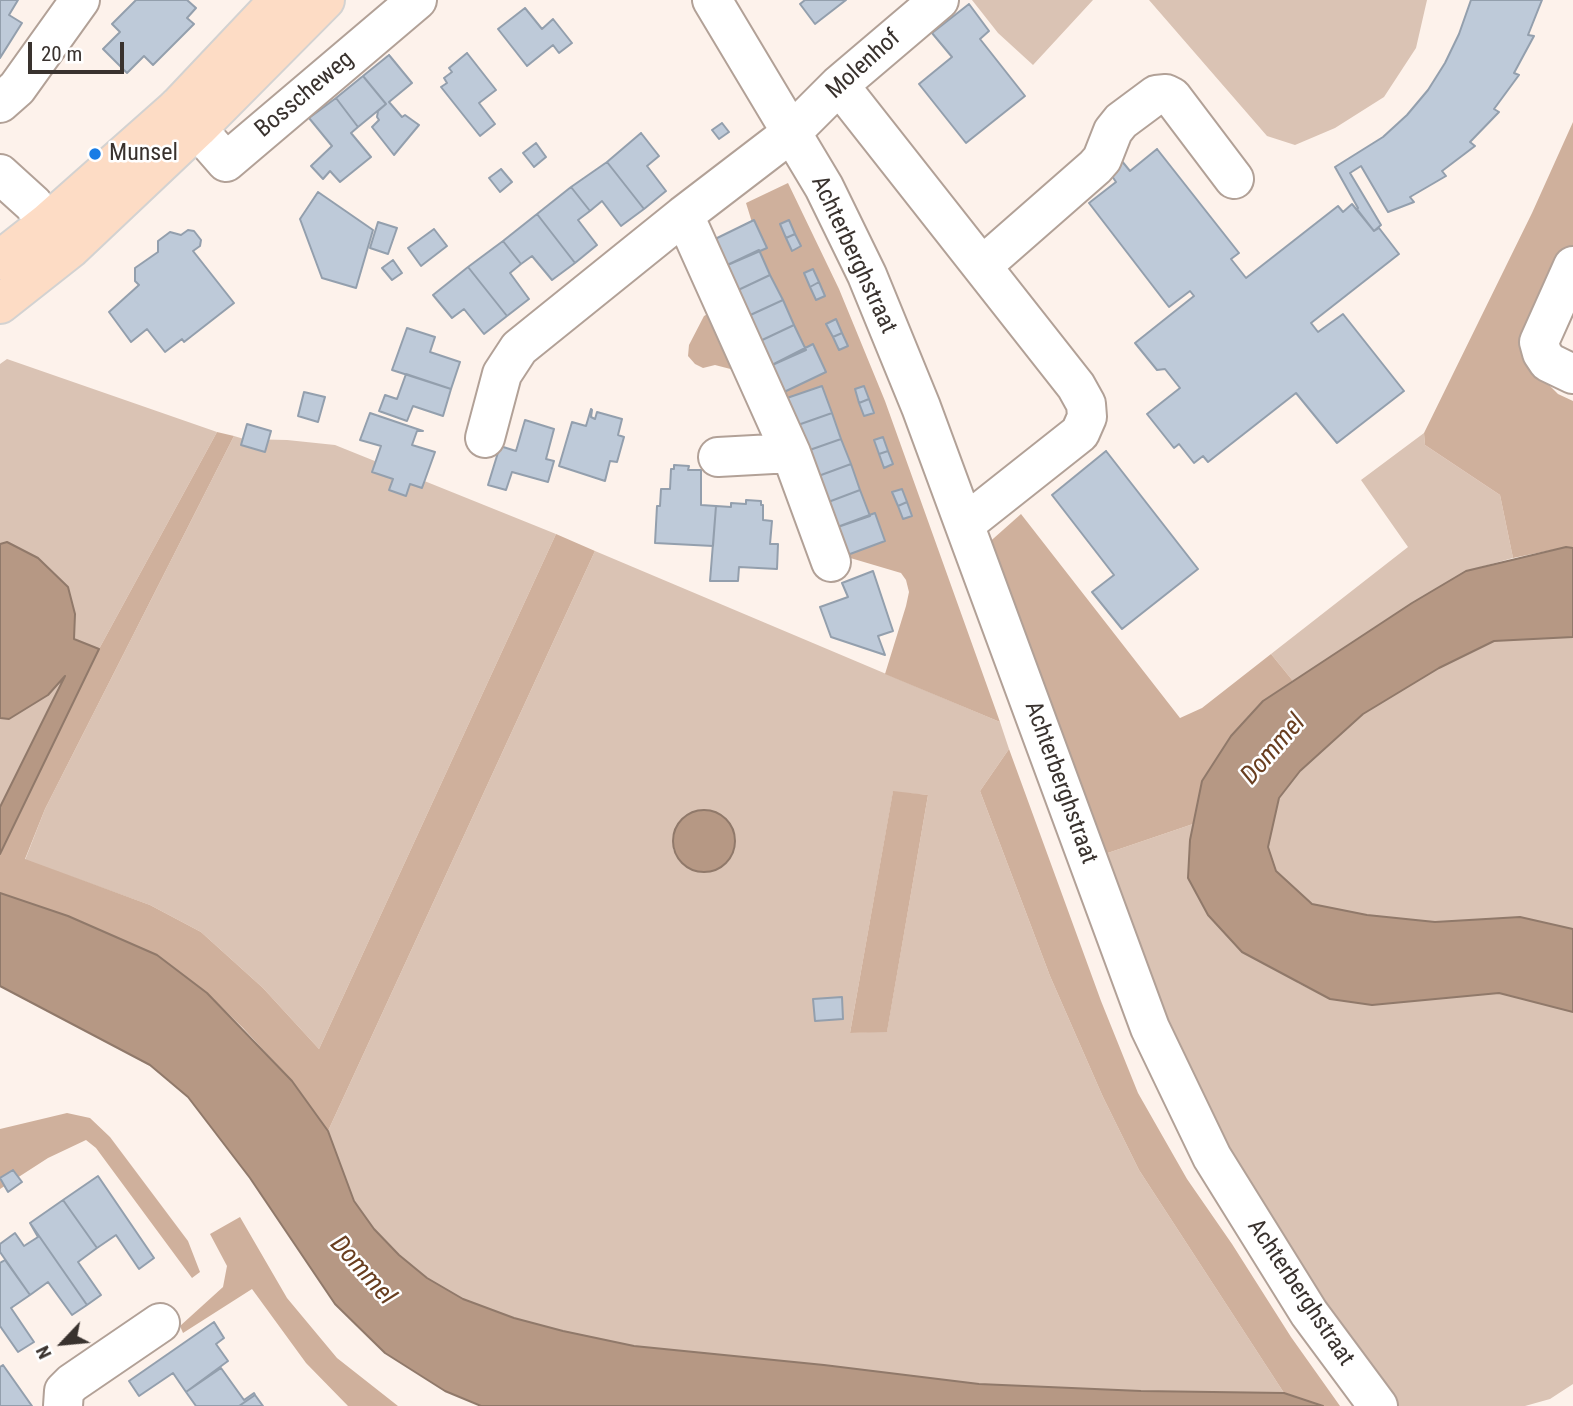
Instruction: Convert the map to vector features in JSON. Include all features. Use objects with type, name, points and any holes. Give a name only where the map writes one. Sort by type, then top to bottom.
[{"type":"main road","name":"Bosscheweg","points":[[0,304],[71,248],[188,118],[279,0]]},
{"type":"main road","name":"Bosscheweg","points":[[0,260],[188,118],[325,0]]},
{"type":"street","points":[[0,103],[17,88],[80,0]]},
{"type":"street","name":"Bosscheweg","points":[[188,118],[226,162],[417,0]]},
{"type":"street","name":"Achterberghstraat","points":[[712,0],[824,187],[867,275],[965,524],[1150,1028],[1212,1157],[1310,1313],[1374,1401]]},
{"type":"street","name":"Molenhof","points":[[791,133],[839,85],[939,0]]},
{"type":"street","points":[[839,85],[1076,386],[1086,404],[1087,417],[1080,433],[965,524]]},
{"type":"street","points":[[982,267],[1094,167],[1102,159],[1113,131],[1121,121],[1156,95],[1167,94],[1172,97],[1234,179]]},
{"type":"street","points":[[485,438],[502,374],[519,348],[791,133]]},
{"type":"street","points":[[0,174],[33,204],[47,223]]},
{"type":"street","points":[[684,215],[791,453],[831,562]]},
{"type":"street","points":[[1573,266],[1539,342],[1548,362],[1573,374]]},
{"type":"street","points":[[718,457],[791,453]]},
{"type":"street","points":[[63,1406],[64,1391],[72,1383],[160,1323]]},
{"type":"shaded area","points":[[972,0],[1093,0],[1033,65],[998,33]]},
{"type":"shaded area","points":[[1149,0],[1427,0],[1416,48],[1384,97],[1335,128],[1295,145],[1267,136]]},
{"type":"shaded area","points":[[1573,122],[1573,260],[1539,375],[1558,394],[1573,401],[1573,548],[1566,547],[1513,558],[1500,495],[1425,445],[1424,433],[1532,213]]},
{"type":"shaded area","points":[[788,183],[839,289],[885,401],[1000,722],[885,674],[906,606],[909,592],[906,580],[901,573],[847,557],[742,372],[715,365],[703,368],[688,356],[689,345],[704,316],[764,282],[759,245],[746,203]]},
{"type":"shaded area","points":[[7,359],[217,432],[99,649],[0,855],[0,364]]},
{"type":"shaded area","points":[[217,432],[234,436],[45,809],[25,859],[150,905],[201,932],[263,988],[319,1049],[556,534],[595,551],[328,1131],[292,1081],[243,1028],[207,993],[157,955],[68,916],[0,893],[0,855],[99,649]]},
{"type":"shaded area","points":[[1424,433],[1425,445],[1500,495],[1513,558],[1466,571],[1293,681],[1271,654],[1408,547],[1361,480]]},
{"type":"shaded area","points":[[234,436],[244,439],[335,445],[556,534],[319,1049],[263,988],[201,932],[150,905],[25,860],[45,809]]},
{"type":"shaded area","points":[[1021,514],[1180,718],[1202,708],[1271,654],[1293,681],[1263,701],[1231,736],[1202,781],[1193,824],[1093,858],[985,546]]},
{"type":"shaded area","points":[[595,551],[1000,722],[1009,749],[980,791],[1050,976],[1103,1097],[1139,1170],[1284,1393],[1141,1391],[979,1384],[634,1346],[514,1318],[463,1299],[427,1278],[399,1255],[374,1229],[354,1201],[328,1131]],"holes":[[[893,792],[928,795],[887,1031],[850,1033]],[[673,838],[733,853],[727,863],[718,869],[696,871],[686,867],[678,859],[673,849]]]},
{"type":"shaded area","points":[[1573,637],[1573,929],[1520,917],[1435,922],[1367,915],[1311,904],[1276,871],[1268,847],[1279,798],[1300,771],[1363,714],[1439,668],[1494,641]]},
{"type":"shaded area","points":[[1009,749],[1101,1001],[1138,1093],[1187,1179],[1340,1406],[1323,1406],[1284,1393],[1139,1170],[1103,1097],[1050,976],[980,791]]},
{"type":"shaded area","points":[[893,791],[928,795],[887,1032],[850,1033]]},
{"type":"shaded area","points":[[1193,824],[1190,840],[1298,983],[1330,999],[1372,1005],[1499,993],[1573,1012],[1573,1384],[1550,1399],[1525,1406],[1395,1406],[1221,1147],[1093,858]]},
{"type":"shaded area","points":[[67,1113],[90,1118],[110,1137],[188,1241],[200,1272],[192,1278],[96,1148],[86,1140],[48,1158],[0,1189],[0,1129]]},
{"type":"shaded area","points":[[240,1217],[287,1298],[337,1358],[398,1406],[348,1406],[306,1363],[252,1289],[183,1333],[180,1326],[223,1287],[227,1266],[210,1234]]},
{"type":"water","points":[[7,542],[38,558],[68,587],[75,614],[74,639],[99,649],[0,854],[0,807],[65,676],[48,695],[9,719],[0,718],[0,544]]},
{"type":"water","name":"Dommel","points":[[1566,547],[1573,548],[1573,637],[1494,641],[1439,668],[1363,714],[1300,771],[1279,798],[1268,847],[1276,871],[1312,904],[1367,915],[1435,922],[1520,917],[1573,929],[1573,1012],[1499,993],[1372,1005],[1330,999],[1242,952],[1208,915],[1188,878],[1190,840],[1202,781],[1231,736],[1263,701],[1412,603],[1466,571]]},
{"type":"water","points":[[698,810],[710,810],[726,819],[733,829],[733,853],[726,863],[710,872],[698,872],[687,867],[678,858],[673,847],[673,835],[678,824],[687,815]]},
{"type":"water","name":"Dommel","points":[[0,893],[68,916],[157,955],[207,993],[292,1081],[328,1131],[354,1201],[374,1229],[399,1255],[427,1278],[463,1299],[514,1318],[634,1346],[979,1384],[1141,1391],[1284,1393],[1323,1406],[481,1406],[445,1391],[385,1353],[335,1304],[250,1178],[188,1097],[150,1065],[0,986]]},
{"type":"building","points":[[0,0],[18,0],[9,15],[22,23],[0,58]]},
{"type":"building","points":[[136,0],[187,0],[196,8],[187,18],[194,24],[153,65],[144,56],[127,73],[103,49],[120,32],[112,24]]},
{"type":"building","points":[[805,0],[846,0],[815,24],[800,4]]},
{"type":"building","points":[[1471,0],[1542,0],[1528,35],[1534,36],[1514,73],[1519,75],[1494,109],[1499,112],[1470,142],[1475,146],[1442,171],[1446,176],[1410,197],[1414,202],[1388,212],[1361,166],[1350,173],[1381,225],[1374,231],[1357,209],[1335,167],[1383,137],[1407,115],[1428,90],[1459,34]]},
{"type":"building","points":[[969,4],[989,31],[980,39],[1025,96],[966,143],[919,84],[952,57],[932,33]]},
{"type":"building","points":[[525,8],[542,29],[553,19],[572,43],[559,53],[553,45],[527,66],[498,29]]},
{"type":"building","points":[[467,53],[496,90],[479,103],[495,124],[480,136],[441,87],[447,83],[444,78],[452,72],[449,68]]},
{"type":"building","points":[[389,55],[412,83],[389,102],[402,117],[405,115],[419,125],[394,155],[372,127],[379,120],[378,111],[386,104],[363,76]]},
{"type":"building","points":[[363,76],[386,104],[358,127],[336,98]]},
{"type":"building","points":[[336,98],[358,127],[351,133],[371,157],[340,182],[330,171],[323,179],[311,166],[332,146],[309,118]]},
{"type":"building","points":[[722,123],[729,132],[719,139],[712,130]]},
{"type":"building","points":[[641,133],[659,156],[647,166],[666,191],[644,209],[607,162]]},
{"type":"building","points":[[536,143],[546,157],[534,167],[523,153]]},
{"type":"building","points":[[1157,149],[1239,253],[1231,259],[1246,278],[1338,206],[1343,212],[1352,204],[1374,231],[1379,228],[1399,254],[1311,323],[1318,332],[1343,314],[1404,391],[1337,443],[1296,393],[1208,462],[1203,456],[1194,463],[1179,444],[1174,448],[1147,414],[1180,388],[1165,369],[1157,370],[1135,343],[1194,296],[1190,291],[1169,307],[1089,203],[1116,182],[1108,170],[1121,160],[1130,171]]},
{"type":"building","points":[[607,162],[644,209],[621,226],[602,201],[590,211],[571,187]]},
{"type":"building","points":[[501,169],[512,182],[500,192],[489,178]]},
{"type":"building","points":[[571,187],[590,211],[578,220],[597,245],[575,263],[537,214]]},
{"type":"building","points":[[318,192],[373,230],[356,288],[322,278],[300,219]]},
{"type":"building","points":[[537,214],[575,263],[552,280],[532,256],[521,264],[503,241]]},
{"type":"building","points":[[754,220],[767,248],[723,267],[711,241]]},
{"type":"building","points":[[789,220],[795,234],[786,238],[780,224]]},
{"type":"building","points":[[378,222],[397,228],[388,254],[370,248]]},
{"type":"building","points":[[434,229],[447,246],[421,266],[408,248]]},
{"type":"building","points":[[188,230],[194,231],[201,240],[200,246],[193,251],[234,303],[184,342],[182,339],[165,352],[147,329],[131,342],[109,312],[139,285],[135,281],[135,268],[158,252],[158,241],[170,232],[181,235]]},
{"type":"building","points":[[795,234],[801,246],[792,251],[786,238]]},
{"type":"building","points":[[503,241],[521,264],[510,273],[529,299],[507,316],[468,267]]},
{"type":"building","points":[[759,250],[770,275],[734,292],[723,267]]},
{"type":"building","points":[[393,260],[402,273],[392,280],[382,268]]},
{"type":"building","points":[[468,267],[507,316],[484,334],[464,309],[452,318],[433,295]]},
{"type":"building","points":[[813,269],[819,282],[810,287],[804,273]]},
{"type":"building","points":[[770,275],[783,300],[746,317],[734,292]]},
{"type":"building","points":[[819,282],[825,296],[816,300],[810,287]]},
{"type":"building","points":[[783,300],[794,325],[758,342],[746,317]]},
{"type":"building","points":[[836,319],[842,333],[833,337],[826,324]]},
{"type":"building","points":[[794,325],[806,350],[770,366],[758,342]]},
{"type":"building","points":[[407,328],[435,337],[430,352],[460,362],[451,389],[392,370]]},
{"type":"building","points":[[842,333],[848,346],[839,350],[833,337]]},
{"type":"building","points":[[813,344],[826,372],[782,393],[770,366]]},
{"type":"building","points":[[406,374],[451,389],[443,416],[413,406],[407,421],[379,411],[385,395],[397,399]]},
{"type":"building","points":[[822,386],[832,413],[795,426],[784,399]]},
{"type":"building","points":[[864,386],[869,399],[859,403],[855,389]]},
{"type":"building","points":[[304,392],[325,397],[318,422],[298,416]]},
{"type":"building","points":[[869,399],[874,413],[864,416],[859,403]]},
{"type":"building","points":[[591,409],[591,417],[595,419],[597,412],[622,419],[618,435],[624,437],[617,462],[610,461],[605,481],[559,466],[572,422],[586,426]]},
{"type":"building","points":[[370,413],[423,431],[417,431],[412,445],[435,452],[422,488],[410,484],[406,496],[389,490],[393,479],[372,472],[381,446],[360,440]]},
{"type":"building","points":[[832,413],[841,439],[804,452],[795,426]]},
{"type":"building","points":[[525,420],[554,429],[546,459],[554,461],[548,482],[512,472],[506,490],[488,485],[500,446],[516,451]]},
{"type":"building","points":[[247,424],[271,431],[265,452],[241,445]]},
{"type":"building","points":[[883,437],[888,451],[879,454],[874,440]]},
{"type":"building","points":[[841,439],[851,464],[813,478],[804,452]]},
{"type":"building","points":[[888,451],[893,464],[884,468],[879,454]]},
{"type":"building","points":[[1106,451],[1198,569],[1122,629],[1092,592],[1114,575],[1052,495]]},
{"type":"building","points":[[851,464],[860,490],[823,504],[813,478]]},
{"type":"building","points":[[674,465],[689,466],[688,470],[701,470],[701,505],[716,506],[713,546],[655,543],[661,489],[670,489],[671,469],[674,469]]},
{"type":"building","points":[[902,489],[907,502],[898,506],[892,492]]},
{"type":"building","points":[[860,490],[870,516],[832,529],[823,504]]},
{"type":"building","points":[[746,500],[761,501],[763,520],[772,521],[770,544],[778,544],[777,569],[739,567],[738,581],[710,581],[716,506],[746,504]]},
{"type":"building","points":[[907,502],[912,516],[903,519],[898,506]]},
{"type":"building","points":[[875,513],[885,541],[842,557],[832,529]]},
{"type":"building","points":[[873,571],[893,631],[878,636],[885,655],[831,637],[820,607],[848,597],[842,583]]},
{"type":"building","points":[[842,997],[843,1019],[815,1021],[813,999]]},
{"type":"building","points":[[13,1170],[22,1182],[8,1192],[0,1178]]},
{"type":"building","points":[[98,1176],[154,1258],[139,1269],[116,1235],[97,1248],[63,1200]]},
{"type":"building","points":[[63,1200],[97,1248],[78,1262],[101,1295],[87,1305],[30,1223]]},
{"type":"building","points":[[30,1223],[87,1305],[72,1315],[48,1282],[30,1295],[0,1252],[0,1244],[15,1233],[24,1246],[38,1237]]},
{"type":"building","points":[[5,1260],[30,1295],[11,1308],[34,1342],[18,1352],[0,1326],[0,1263]]},
{"type":"building","points":[[214,1322],[224,1338],[216,1344],[228,1361],[186,1392],[173,1373],[139,1396],[129,1381]]},
{"type":"building","points":[[3,1365],[32,1406],[0,1406],[0,1367]]},
{"type":"building","points":[[221,1368],[244,1400],[254,1393],[255,1395],[239,1406],[196,1406],[186,1392]]},
{"type":"building","points":[[255,1395],[263,1406],[239,1406]]},
{"type":"place","name":"Munsel","points":[[95,154]]}]
